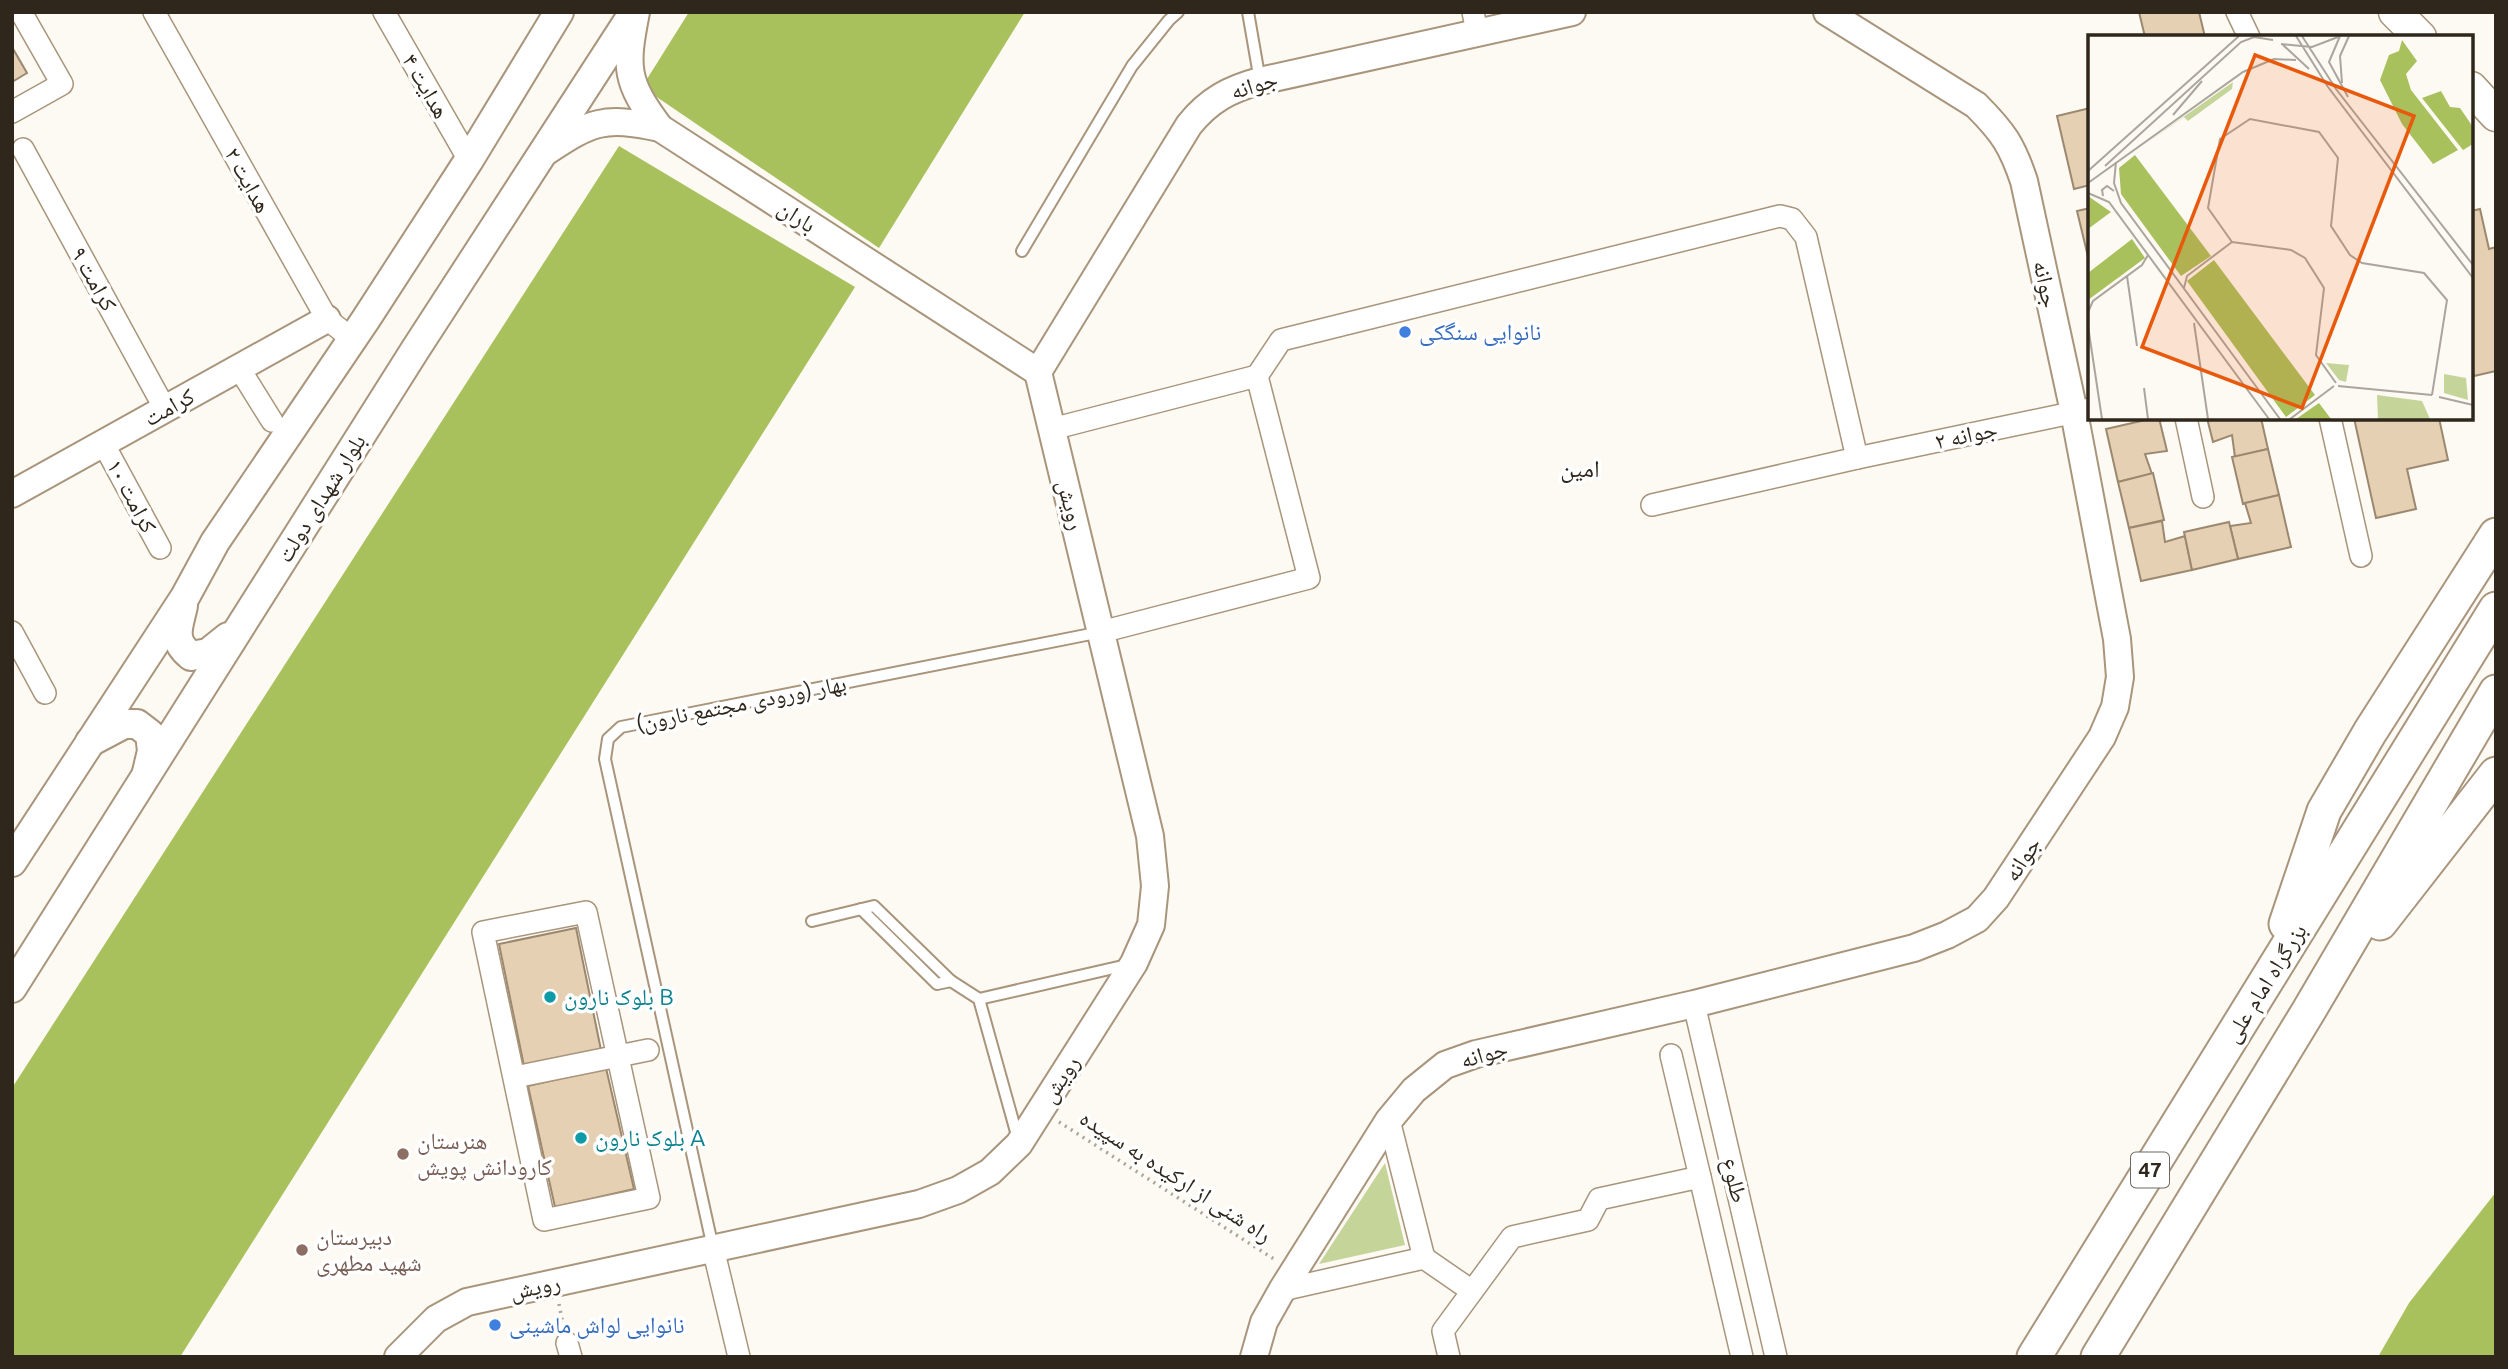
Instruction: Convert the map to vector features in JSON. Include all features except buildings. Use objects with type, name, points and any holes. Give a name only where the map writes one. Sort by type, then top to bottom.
[{"type":"highway","points":[[2266,983],[2324,811],[2370,732],[2496,535]]},
{"type":"highway","name":"بزرگراه امام علی","points":[[2034,1357],[2496,609]]},
{"type":"highway","name":"47","points":[[2098,1357],[2308,1012],[2496,692]]},
{"type":"highway","points":[[2308,1012],[2496,774]]},
{"type":"main road","points":[[12,862],[185,597],[215,542],[352,340],[469,160],[559,12]]},
{"type":"main road","name":"بلوار شهدای دولت","points":[[12,988],[415,350],[635,12]]},
{"type":"main road","points":[[2395,12],[2418,35]]},
{"type":"main road","points":[[2473,90],[2496,115]]},
{"type":"main road","points":[[185,597],[177,632],[181,647],[191,656],[208,653],[237,630]]},
{"type":"main road","points":[[90,742],[124,724],[137,724],[150,734],[152,751],[145,778]]},
{"type":"street","points":[[12,112],[62,84],[21,12]]},
{"type":"street","name":"هدایت ۲","points":[[154,12],[327,319],[352,340]]},
{"type":"street","name":"هدایت ۴","points":[[384,12],[469,160]]},
{"type":"street","points":[[635,12],[629,50],[631,79],[639,100],[660,128]]},
{"type":"street","name":"جوانه","points":[[1038,372],[1189,125],[1203,108],[1223,93],[1475,22],[1572,12]]},
{"type":"street","name":"جوانه","points":[[1254,1357],[1264,1322],[1389,1120],[1414,1090],[1445,1065],[1476,1054],[1694,1004],[1914,948],[1977,919],[1996,898],[2102,737],[2115,707],[2120,677],[2117,639],[2082,411],[2024,181],[2013,149],[1995,124],[1976,105],[1828,12]]},
{"type":"street","points":[[2236,12],[2248,35]]},
{"type":"street","name":"باران","points":[[544,153],[578,130],[604,122],[626,120],[660,128],[1038,372]]},
{"type":"street","name":"کرامت ۹","points":[[23,149],[165,409]]},
{"type":"street","points":[[1052,429],[1257,376],[1281,340],[1780,216],[1792,219],[1806,237],[1857,458]]},
{"type":"street","name":"کرامت","points":[[12,494],[327,319]]},
{"type":"street","points":[[239,368],[272,421]]},
{"type":"street","name":"رویش","points":[[398,1357],[436,1319],[467,1302],[919,1204],[958,1190],[990,1172],[1019,1144],[1134,964],[1151,925],[1155,886],[1150,836],[1038,372]]},
{"type":"street","points":[[1101,632],[1309,578],[1257,376]]},
{"type":"street","name":"جوانه ۲","points":[[1652,505],[1857,458],[2082,411]]},
{"type":"street","points":[[2186,420],[2203,496]]},
{"type":"street","points":[[2330,420],[2361,556]]},
{"type":"street","name":"کرامت ۱۰","points":[[103,443],[160,548]]},
{"type":"street","points":[[12,632],[45,693]]},
{"type":"street","points":[[586,912],[649,1198],[544,1220],[515,1077],[483,932],[586,912]]},
{"type":"street","name":"طلوع","points":[[1694,1004],[1776,1357]]},
{"type":"street","points":[[515,1077],[658,1048]]},
{"type":"street","points":[[1671,1055],[1742,1357]]},
{"type":"street","points":[[1389,1120],[1424,1258],[1472,1291]]},
{"type":"street","points":[[1449,1357],[1443,1331],[1512,1237],[1588,1220],[1598,1199],[1700,1177]]},
{"type":"street","points":[[713,1248],[739,1357]]},
{"type":"street","points":[[1288,1281],[1424,1258]]},
{"type":"lane","points":[[1022,251],[1132,66],[1168,20],[1178,12]]},
{"type":"lane","points":[[1248,12],[1260,81]]},
{"type":"lane","name":"بهار (ورودی مجتمع نارون)","points":[[713,1248],[658,1048],[605,759],[608,739],[621,727],[1101,632]]},
{"type":"lane","points":[[811,921],[861,909],[937,984],[951,981],[979,999],[1019,1144]]},
{"type":"lane","points":[[979,999],[1134,964]]},
{"type":"path","name":"راه شنی از ارکیده به سپیده","points":[[1041,1110],[1288,1281]]},
{"type":"path","points":[[554,1283],[569,1350]]},
{"type":"green space","points":[[689,12],[1025,12],[879,248],[642,87]]},
{"type":"green space","points":[[619,146],[855,287],[180,1357],[13,1357],[12,1088]]},
{"type":"green space","points":[[1385,1163],[1405,1245],[1319,1264]]},
{"type":"green space","points":[[2496,1192],[2496,1357],[2378,1357],[2409,1303]]},
{"type":"place","name":"نانوایی سنگکی","points":[[1405,332]]},
{"type":"place","name":"بلوک نارون B","points":[[550,997]]},
{"type":"place","name":"بلوک نارون A","points":[[581,1138]]},
{"type":"place","name":"هنرستان کارودانش پویش","points":[[403,1154]]},
{"type":"place","name":"دبیرستان شهید مطهری","points":[[302,1250]]},
{"type":"place","name":"نانوایی لواش ماشینی","points":[[495,1325]]},
{"type":"district","name":"امین","points":[[1580,469]]}]
